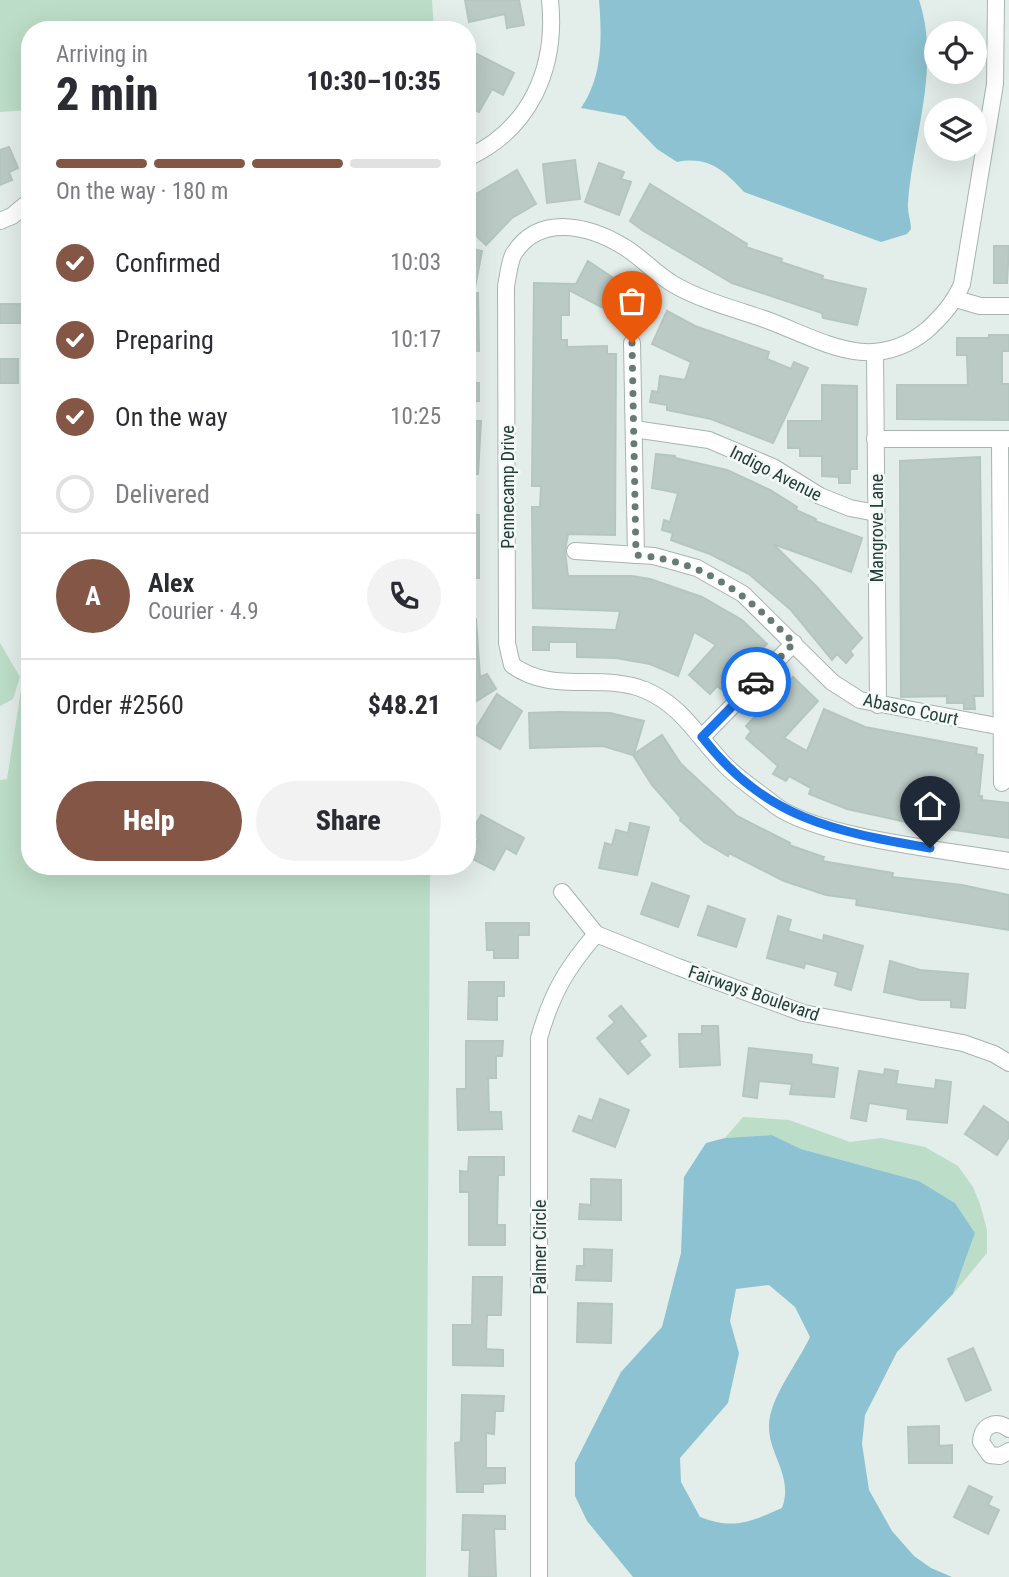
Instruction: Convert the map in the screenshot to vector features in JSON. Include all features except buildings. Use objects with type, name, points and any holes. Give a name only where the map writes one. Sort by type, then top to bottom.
[{"type":"street","points":[[476,153],[505,135],[534,100],[552,43],[550,0]]},
{"type":"street","name":"Pennecamp Drive","points":[[996,0],[995,85],[966,262],[956,299],[940,318],[916,338],[875,352],[854,352],[822,345],[797,331],[706,299],[673,284],[626,248],[590,231],[567,225],[548,228],[527,239],[512,257],[506,286],[507,643],[512,665],[527,676],[547,682],[622,683],[664,699],[685,716],[727,766],[780,808],[851,834],[1009,861]]},
{"type":"street","points":[[0,220],[12,216],[21,208]]},
{"type":"street","points":[[956,299],[980,306],[1009,306]]},
{"type":"street","points":[[632,343],[636,555]]},
{"type":"street","name":"Mangrove Lane","points":[[875,352],[878,705]]},
{"type":"street","name":"Indigo Avenue","points":[[634,429],[709,440],[774,467],[820,496],[850,508],[876,513]]},
{"type":"street","points":[[875,439],[1004,439],[1002,783]]},
{"type":"street","name":"Abasco Court","points":[[575,551],[636,555],[697,568],[743,594],[832,682],[860,700],[1002,727]]},
{"type":"street","points":[[702,737],[794,643]]},
{"type":"street","points":[[562,892],[596,934]]},
{"type":"street","name":"Fairways Boulevard","points":[[596,934],[803,1013],[963,1043],[1009,1063]]},
{"type":"street","name":"Palmer Circle","points":[[539,1577],[539,1038],[549,1003],[565,970],[596,934]]},
{"type":"street","points":[[1009,1429],[1002,1424],[992,1424],[983,1431],[981,1442],[990,1455],[1000,1456],[1009,1451]]},
{"type":"green space","points":[[0,0],[432,0],[433,21],[21,21],[21,111],[0,112]]},
{"type":"green space","points":[[0,643],[20,677],[13,699],[0,706]]},
{"type":"green space","points":[[21,690],[21,875],[430,875],[426,1577],[0,1577],[0,780],[7,779]]},
{"type":"green space","points":[[743,1117],[789,1120],[850,1142],[881,1138],[925,1147],[958,1166],[973,1187],[987,1230],[987,1253],[953,1294],[975,1233],[955,1203],[919,1181],[801,1149],[772,1135],[725,1138]]},
{"type":"water","points":[[599,0],[919,0],[924,21],[926,84],[908,203],[911,229],[907,234],[881,242],[744,192],[722,171],[707,163],[677,162],[657,149],[625,116],[581,108],[594,83],[601,28]]},
{"type":"water","points":[[772,1135],[801,1149],[919,1181],[955,1203],[975,1233],[953,1294],[897,1352],[865,1415],[862,1444],[869,1490],[892,1531],[914,1556],[931,1568],[952,1577],[633,1577],[587,1521],[575,1496],[575,1463],[621,1372],[662,1327],[681,1253],[684,1177],[706,1143],[725,1138]],"holes":[[[769,1285],[795,1307],[810,1337],[779,1392],[769,1425],[772,1446],[785,1486],[782,1508],[742,1523],[723,1523],[700,1517],[681,1482],[680,1458],[728,1403],[739,1353],[730,1321],[736,1289]]]},
{"type":"way so far","points":[[632,343],[636,555],[654,556],[697,568],[743,594],[794,643],[756,682]]},
{"type":"route","points":[[756,682],[702,737],[727,766],[780,808],[851,834],[930,848]]}]
